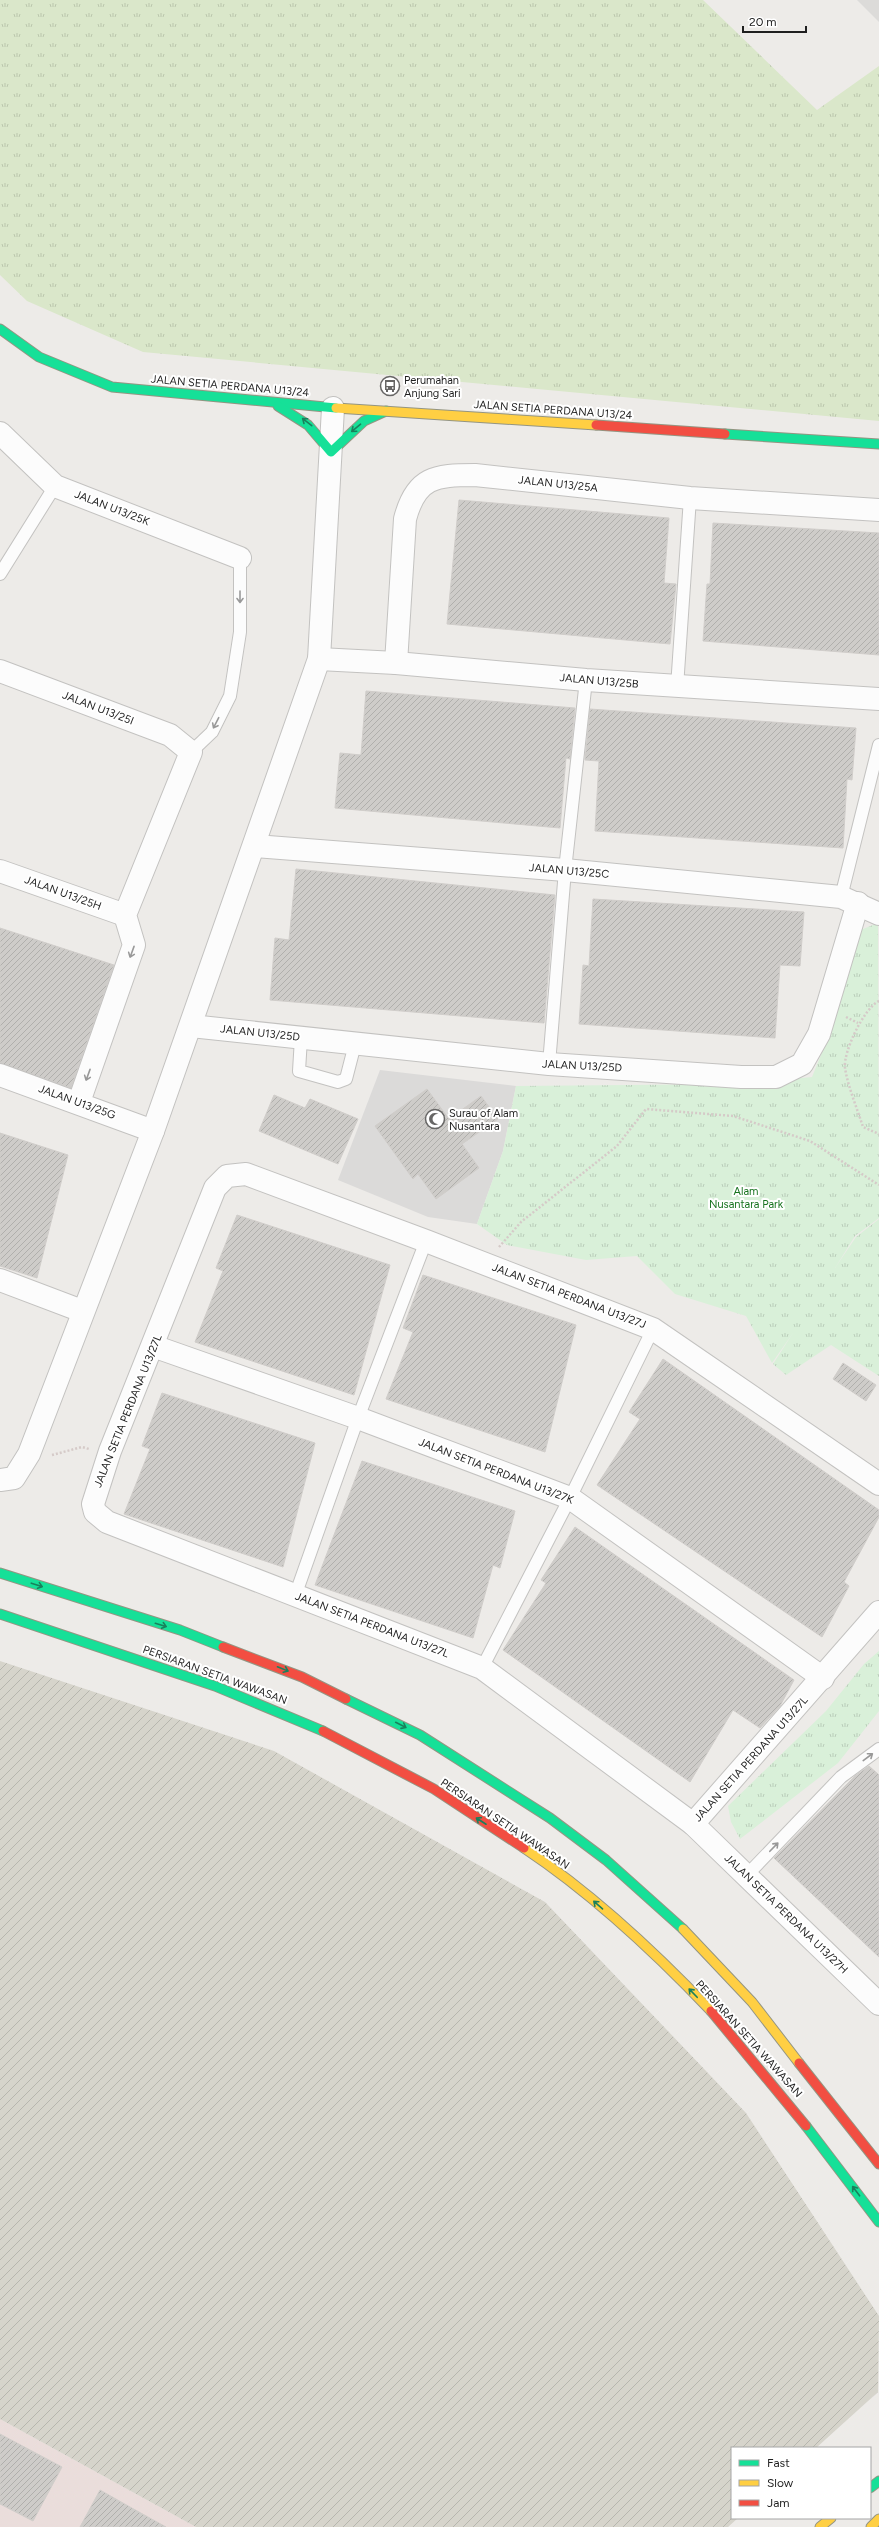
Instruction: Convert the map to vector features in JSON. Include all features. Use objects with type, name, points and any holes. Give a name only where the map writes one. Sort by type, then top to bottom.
[{"type":"street","name":"JALAN SETIA PERDANA U13/24","points":[[0,329],[39,357],[112,387],[333,408],[879,444]]},
{"type":"street","points":[[270,402],[296,414],[313,427],[331,452]]},
{"type":"street","points":[[12,1475],[82,1311],[153,1131],[255,846],[319,659],[333,408]]},
{"type":"street","points":[[331,452],[364,421],[386,411]]},
{"type":"street","name":"JALAN U13/25K","points":[[0,433],[55,486],[240,558]]},
{"type":"street","name":"JALAN U13/25A","points":[[396,663],[405,518],[410,501],[420,486],[446,475],[475,475],[690,498],[879,510]]},
{"type":"street","name":"JALAN U13/25B","points":[[319,659],[396,663],[677,687],[879,699]]},
{"type":"street","name":"JALAN U13/25I","points":[[0,671],[170,736],[191,752]]},
{"type":"street","points":[[78,1102],[134,945],[125,915],[191,752]]},
{"type":"street","name":"JALAN U13/25C","points":[[255,846],[565,870],[849,900],[879,914]]},
{"type":"street","name":"JALAN U13/25H","points":[[0,871],[125,915]]},
{"type":"street","name":"JALAN U13/25D","points":[[191,1026],[549,1064],[741,1077],[776,1077],[802,1064],[819,1034],[849,900]]},
{"type":"street","name":"JALAN U13/25G","points":[[0,1075],[78,1102],[153,1131]]},
{"type":"street","name":"JALAN SETIA PERDANA U13/27J","points":[[227,1176],[246,1174],[484,1263],[653,1329],[879,1484]]},
{"type":"street","name":"JALAN SETIA PERDANA U13/27L","points":[[227,1176],[215,1188],[110,1451],[93,1504],[95,1512],[100,1518],[295,1596],[482,1668],[694,1824],[879,1612]]},
{"type":"street","points":[[0,1280],[82,1311]]},
{"type":"street","name":"JALAN SETIA PERDANA U13/27K","points":[[153,1346],[358,1418],[570,1498],[822,1678]]},
{"type":"street","name":"PERSIARAN SETIA WAWASAN","points":[[0,1573],[180,1630],[302,1677],[420,1735],[550,1818],[606,1860],[674,1921],[747,1997],[879,2164]]},
{"type":"street","name":"PERSIARAN SETIA WAWASAN","points":[[0,1614],[224,1689],[338,1738],[402,1770],[531,1853],[578,1887],[652,1951],[716,2017],[786,2098],[879,2222]]},
{"type":"street","points":[[0,1625],[80,1641]]},
{"type":"street","name":"JALAN SETIA PERDANA U13/27H","points":[[694,1824],[879,2004]]},
{"type":"street","points":[[871,2487],[879,2481]]},
{"type":"street","points":[[871,2527],[879,2518]]},
{"type":"street","points":[[820,2527],[830,2519]]},
{"type":"lane","points":[[0,574],[55,486]]},
{"type":"lane","points":[[677,687],[690,498]]},
{"type":"lane","points":[[191,752],[212,732],[230,696],[240,632],[240,558]]},
{"type":"lane","points":[[549,1064],[565,870],[586,680]]},
{"type":"lane","points":[[849,900],[879,745]]},
{"type":"lane","points":[[301,1038],[300,1072],[338,1082],[343,1082],[346,1079],[355,1044]]},
{"type":"lane","points":[[295,1596],[358,1418],[426,1241]]},
{"type":"lane","points":[[482,1668],[570,1498],[653,1329]]},
{"type":"lane","points":[[747,1875],[841,1778],[879,1749]]},
{"type":"path","points":[[879,1001],[872,1004],[858,1023],[845,1066],[863,1127],[879,1134]]},
{"type":"path","points":[[484,1263],[521,1222],[617,1146],[646,1108],[733,1116],[810,1141],[879,1185]]},
{"type":"path","points":[[12,1475],[55,1453],[82,1448],[110,1451]]},
{"type":"shaded area","points":[[857,0],[879,0],[879,22]]},
{"type":"shaded area","name":"Surau of Alam Nusantara","points":[[380,1070],[516,1086],[503,1151],[477,1224],[428,1217],[338,1180]]},
{"type":"shaded area","points":[[0,1661],[274,1751],[545,1902],[746,2113],[879,2316],[878,2392],[817,2447],[731,2447],[731,2519],[737,2519],[728,2527],[196,2527],[0,2419]]},
{"type":"shaded area","points":[[0,2419],[196,2527],[0,2527]]},
{"type":"green space","points":[[0,0],[703,0],[817,110],[879,66],[879,421],[143,352],[27,301],[0,275]]},
{"type":"green space","name":"Alam Nusantara Park","points":[[878,923],[879,1218],[855,1236],[835,1268],[856,1237],[879,1219],[879,1376],[831,1345],[786,1375],[773,1364],[793,1333],[772,1363],[746,1316],[675,1294],[637,1256],[586,1260],[507,1245],[477,1224],[503,1151],[516,1086],[739,1084],[812,1077],[825,1045],[848,935]]},
{"type":"green space","points":[[879,1651],[879,1711],[838,1763],[740,1839],[731,1822],[728,1806],[826,1711],[864,1664]]},
{"type":"building","points":[[459,500],[669,518],[664,583],[676,584],[670,644],[447,624]]},
{"type":"building","points":[[713,523],[879,533],[879,655],[703,641],[707,584],[710,584]]},
{"type":"building","points":[[366,691],[575,708],[570,759],[566,758],[560,828],[335,808],[340,753],[361,755]]},
{"type":"building","points":[[590,709],[856,728],[852,780],[847,779],[843,848],[595,831],[599,761],[585,760]]},
{"type":"building","points":[[296,869],[555,895],[544,1023],[270,1000],[275,938],[289,940]]},
{"type":"building","points":[[593,899],[804,912],[800,966],[780,965],[775,1038],[579,1024],[583,965],[589,966]]},
{"type":"building","points":[[0,928],[114,965],[71,1088],[0,1063]]},
{"type":"building","points":[[427,1089],[449,1119],[481,1096],[498,1119],[462,1144],[479,1168],[436,1199],[418,1174],[413,1179],[375,1126]]},
{"type":"building","points":[[274,1095],[305,1108],[310,1099],[358,1119],[338,1164],[259,1131]]},
{"type":"building","points":[[0,1133],[68,1155],[37,1278],[0,1266]]},
{"type":"building","points":[[237,1215],[390,1265],[354,1395],[195,1342],[223,1271],[216,1268]]},
{"type":"building","points":[[423,1275],[576,1325],[545,1452],[386,1399],[413,1332],[403,1328]]},
{"type":"building","points":[[663,1359],[879,1510],[879,1517],[844,1582],[849,1586],[822,1637],[597,1485],[640,1419],[629,1412]]},
{"type":"building","points":[[843,1363],[876,1385],[866,1401],[833,1379]]},
{"type":"building","points":[[162,1393],[315,1443],[283,1567],[124,1514],[150,1449],[142,1446]]},
{"type":"building","points":[[362,1461],[515,1511],[500,1568],[493,1565],[473,1638],[315,1585]]},
{"type":"building","points":[[575,1527],[794,1680],[780,1706],[760,1728],[733,1710],[690,1782],[503,1650],[546,1583],[541,1580]]},
{"type":"building","points":[[869,1766],[879,1775],[879,1957],[774,1858],[855,1776]]},
{"type":"building","points":[[0,2434],[62,2467],[33,2521],[0,2504]]},
{"type":"building","points":[[100,2490],[130,2507],[166,2527],[80,2527]]},
{"type":"traffic: fast","points":[[0,329],[39,357],[112,387],[336,408]]},
{"type":"traffic: fast","points":[[278,406],[308,425],[331,452],[364,421],[386,411]]},
{"type":"traffic: fast","points":[[725,434],[879,444]]},
{"type":"traffic: fast","points":[[0,1573],[180,1630],[223,1647]]},
{"type":"traffic: fast","points":[[0,1614],[215,1686],[323,1731]]},
{"type":"traffic: fast","points":[[346,1699],[420,1735],[550,1818],[606,1860],[683,1929]]},
{"type":"traffic: fast","points":[[806,2126],[879,2222]]},
{"type":"traffic: fast","points":[[871,2487],[879,2481]]},
{"type":"traffic: slow","points":[[336,408],[596,425]]},
{"type":"traffic: slow","points":[[524,1848],[574,1884],[622,1924],[711,2011]]},
{"type":"traffic: slow","points":[[683,1929],[752,2002],[799,2063]]},
{"type":"traffic: slow","points":[[820,2527],[830,2519]]},
{"type":"traffic: slow","points":[[871,2527],[879,2519]]},
{"type":"traffic: jam","points":[[596,425],[725,434]]},
{"type":"traffic: jam","points":[[223,1647],[302,1677],[346,1699]]},
{"type":"traffic: jam","points":[[323,1731],[434,1789],[524,1848]]},
{"type":"traffic: jam","points":[[711,2011],[806,2126]]},
{"type":"traffic: jam","points":[[799,2063],[879,2164]]},
{"type":"place","name":"Perumahan Anjung Sari","points":[[390,386]]},
{"type":"place","name":"Surau of Alam Nusantara","points":[[435,1119]]}]
